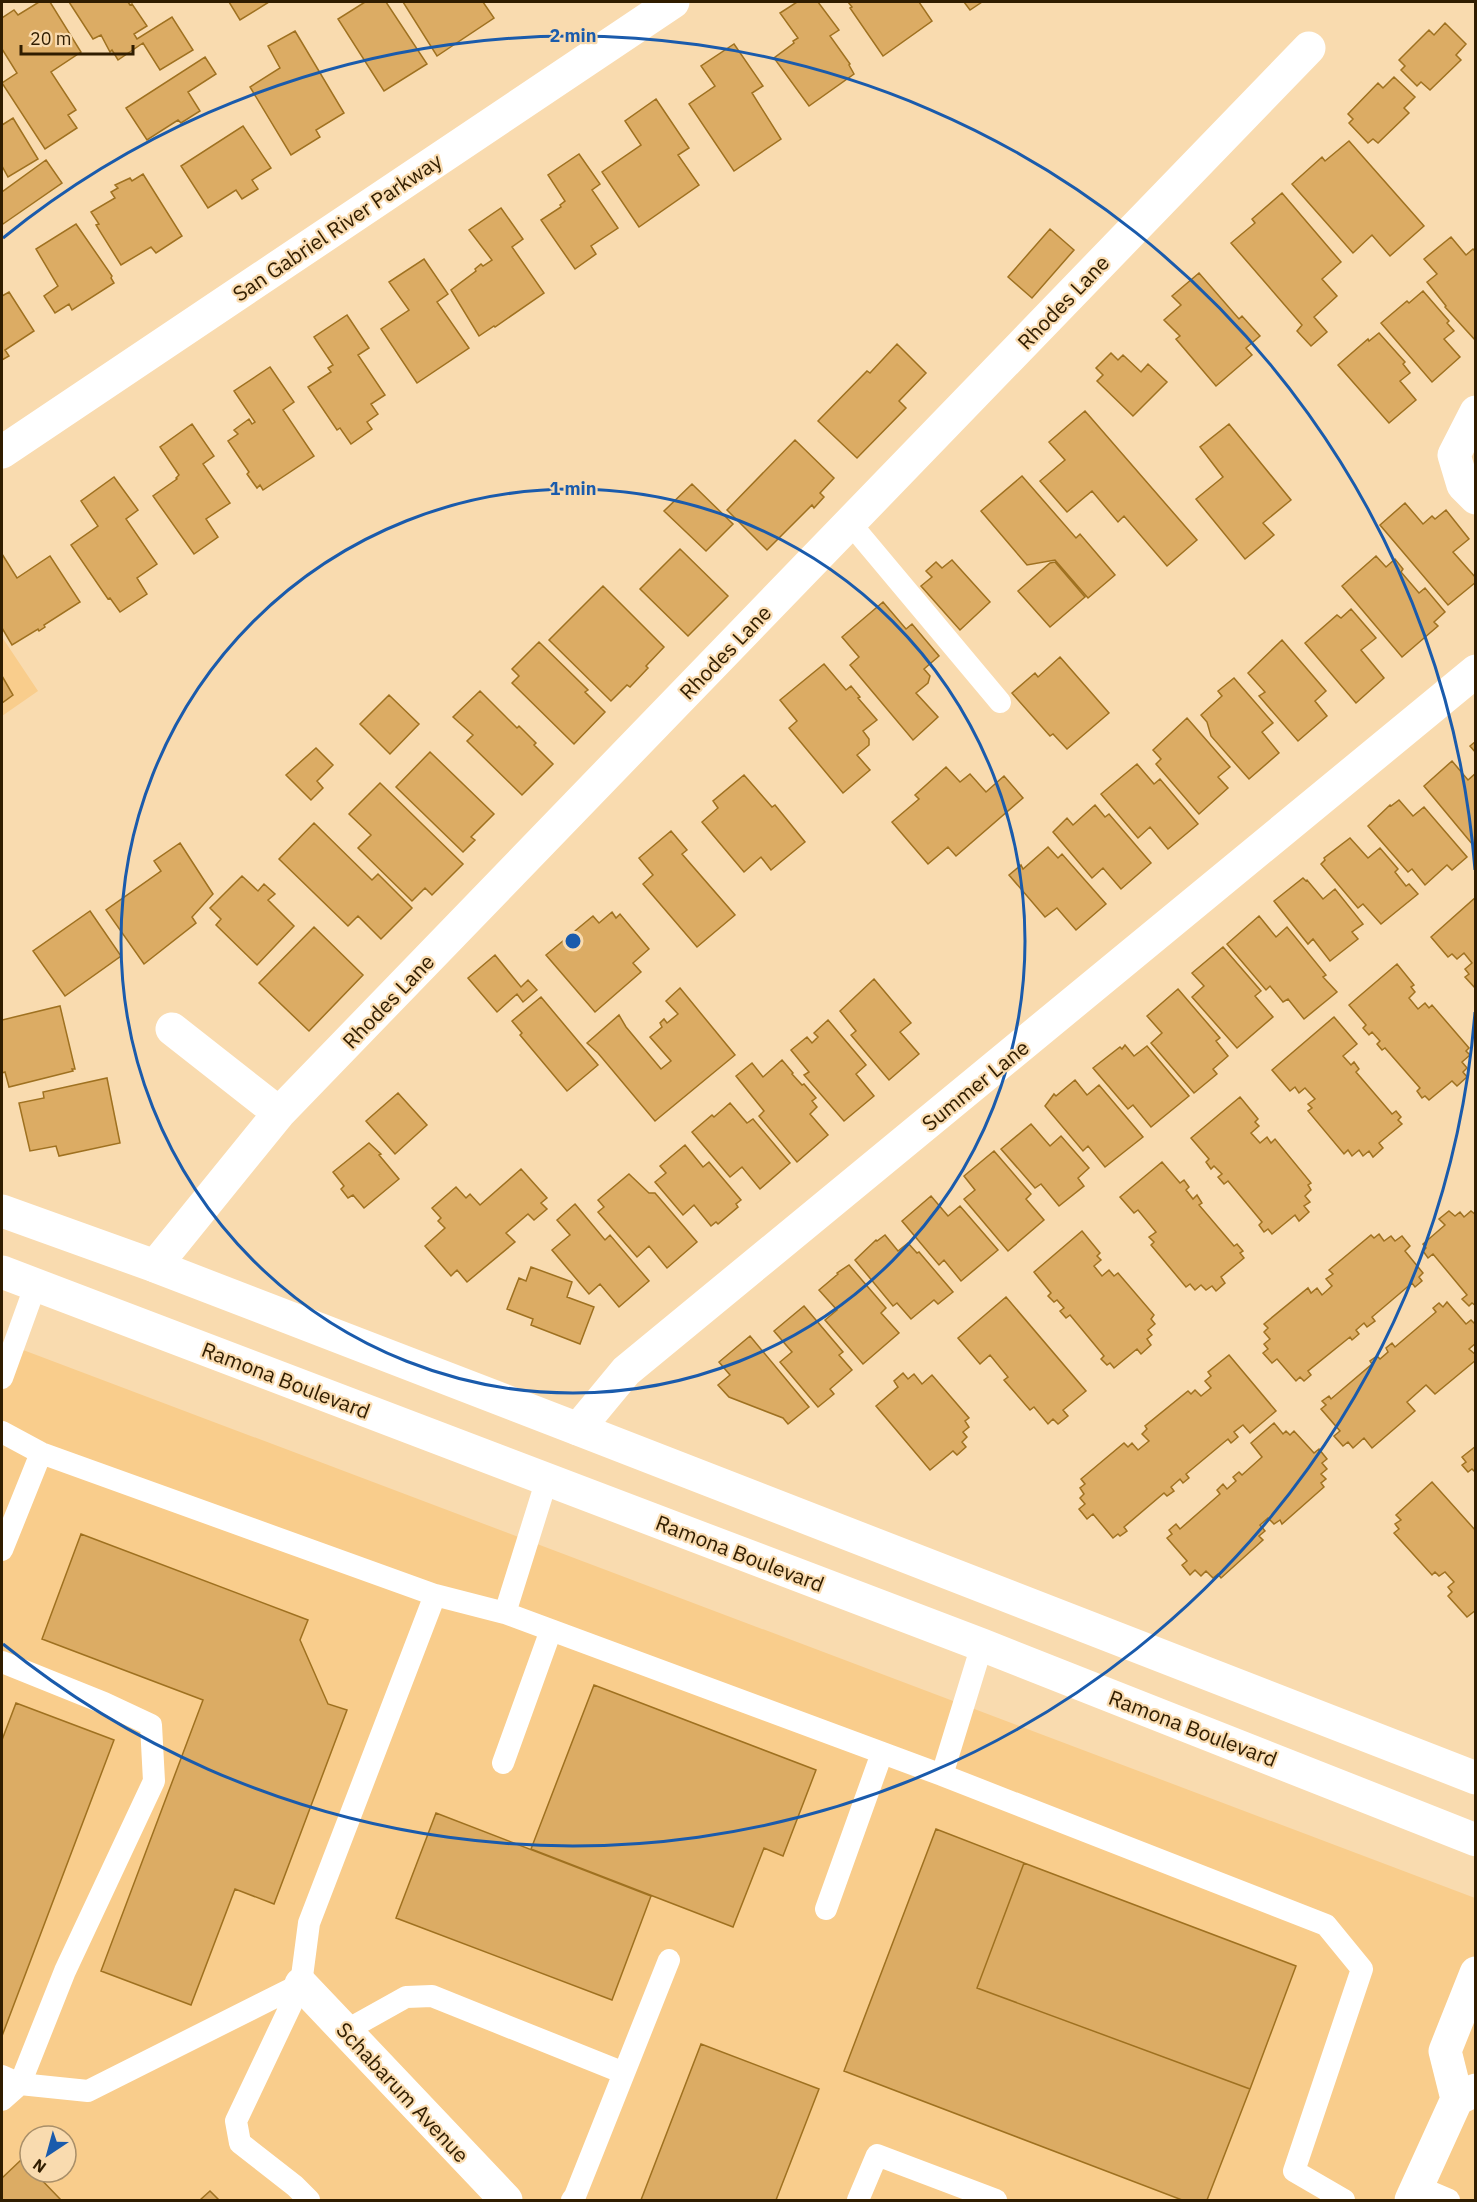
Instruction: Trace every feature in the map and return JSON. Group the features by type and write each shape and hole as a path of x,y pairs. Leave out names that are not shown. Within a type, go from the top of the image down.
{"street":[{"name":"San Gabriel River Parkway","path":"2,452 673,2"},
{"name":"Rhodes Lane","path":"155,1266 279,1113 1309,48"},
{"path":"1476,412 1454,456 1463,485 1476,498"},
{"name":"Summer Lane","path":"578,1429 626,1371 1476,671"},
{"path":"172,1029 279,1113"},
{"path":"2,1211 155,1266 1476,1778"},
{"name":"Ramona Boulevard","path":"2,1272 982,1645 1476,1840"},
{"path":"1414,2193 1466,2094 1445,2051 1476,1973"},
{"name":"Schabarum Avenue","path":"301,1984 506,2200"}],"lane":[{"path":"850,523 1000,702"},
{"path":"2,1378 36,1284"},
{"path":"2,1432 41,1453 435,1595 505,1613 882,1752 1326,1925 1362,1969 1294,2171 1344,2200"},
{"path":"2,1550 41,1453"},
{"path":"505,1613 547,1479"},
{"path":"309,2200 295,2186 240,2143 236,2121 301,1984 309,1923 435,1595"},
{"path":"503,1762 550,1630"},
{"path":"942,1775 982,1645"},
{"path":"2,1662 104,1703 151,1725 153,1769 153,1780 65,1971 2,2100"},
{"path":"826,1909 882,1752"},
{"path":"572,2200 669,1960"},
{"path":"11,2080 88,2091 301,1984"},
{"path":"345,2031 406,1998 432,1996 624,2073"},
{"path":"858,2200 877,2156 996,2200"},
{"path":"1414,2193 1449,2200"}],"shaded area":[{"path":"2,637 38,691 2,716"},
{"path":"2,1342 1475,1898 1475,2200 2,2200"}],"building":[{"path":"39,2 50,2 81,52 51,72 76,110 68,115 77,128 45,149 2,83 17,73 2,49 2,18 14,10 18,15"},
{"path":"69,2 128,2 132,4 147,26 134,34 137,39 172,17 193,50 160,70 143,43 118,60 112,50 110,52 101,35 93,39"},
{"path":"229,2 269,2 240,20"},
{"path":"365,2 386,2 427,64 384,91 338,19"},
{"path":"403,2 483,2 494,18 437,56"},
{"path":"797,2 818,2 839,30 830,36 850,64 854,74 809,106 774,58 798,38 780,13"},
{"path":"848,2 919,2 932,21 883,56"},
{"path":"964,2 982,2 970,10"},
{"path":"1445,23 1466,44 1456,55 1461,60 1430,90 1421,82 1417,86 1401,70 1405,66 1399,60 1429,30 1434,35"},
{"path":"295,31 344,113 316,130 320,137 291,155 250,87 280,68 268,46"},
{"path":"734,44 763,86 752,93 781,139 734,171 689,104 715,86 701,66"},
{"path":"205,57 216,74 188,92 200,111 181,123 178,120 147,140 126,108"},
{"path":"1394,77 1415,97 1404,108 1409,113 1378,143 1373,139 1368,143 1349,123 1353,119 1348,114 1378,83 1383,88"},
{"path":"656,99 689,148 678,155 699,185 639,227 602,172 641,145 625,121"},
{"path":"13,118 38,159 8,177 2,166 2,125"},
{"path":"243,126 271,168 252,180 258,189 242,199 236,190 208,208 181,166"},
{"path":"1349,141 1424,226 1390,256 1372,235 1353,253 1292,184 1322,157 1325,161"},
{"path":"579,154 600,184 592,190 618,228 591,246 596,254 575,269 541,220 561,207 560,205 565,201 548,175"},
{"path":"46,160 62,183 3,224 2,192"},
{"path":"143,174 182,236 156,253 151,247 121,265 96,225 99,224 91,212 115,198 111,192 118,188 115,185 130,178 132,181"},
{"path":"1282,193 1341,262 1322,279 1337,296 1314,317 1327,332 1311,346 1297,331 1302,325 1231,243 1255,223 1252,219"},
{"path":"501,208 523,239 512,247 544,293 479,336 451,290 476,271 475,269 481,264 483,266 492,260 469,230"},
{"path":"76,224 112,276 114,283 72,310 69,304 55,313 44,296 58,286 36,249"},
{"path":"1050,229 1074,250 1032,298 1008,277"},
{"path":"1451,237 1466,255 1473,249 1476,252 1476,341 1445,307 1427,282 1437,274 1424,259"},
{"path":"424,259 448,294 437,302 469,348 417,383 381,329 409,310 389,282"},
{"path":"1199,273 1239,319 1242,316 1260,336 1246,348 1252,355 1216,386 1176,339 1180,336 1164,320 1181,305 1172,296"},
{"path":"1423,291 1449,321 1447,323 1454,331 1444,339 1460,357 1432,382 1381,323"},
{"path":"9,292 34,331 5,350 9,356 2,360 2,296"},
{"path":"347,315 369,348 358,355 385,395 371,404 378,414 367,422 372,429 351,444 340,428 337,430 308,387 331,372 328,368 333,365 314,337"},
{"path":"1379,333 1405,362 1403,364 1410,373 1400,381 1416,400 1389,423 1338,365 1368,339 1369,341"},
{"path":"897,344 926,373 899,401 906,408 857,458 818,421 867,371 870,373"},
{"path":"1111,353 1118,360 1123,355 1141,372 1148,364 1167,382 1133,416 1097,381 1103,375 1096,368"},
{"path":"270,367 294,402 283,410 314,456 263,490 260,485 257,488 247,474 249,472 228,441 238,434 234,430 249,419 252,424 255,422 234,391"},
{"path":"1085,411 1197,540 1167,566 1124,516 1118,522 1092,491 1067,512 1040,481 1065,460 1049,442"},
{"path":"192,424 214,456 203,464 230,503 206,519 218,537 194,554 153,496 177,479 179,475 160,447"},
{"path":"1229,424 1291,500 1263,523 1274,535 1245,559 1196,499 1223,477 1200,447"},
{"path":"795,440 834,478 820,493 824,497 814,508 812,505 767,550 727,510"},
{"path":"1022,476 1076,538 1080,534 1115,575 1088,598 1055,560 1027,565 981,511"},
{"path":"114,477 138,510 126,519 157,564 137,578 147,594 120,612 110,598 108,599 71,545 98,526 81,501"},
{"path":"692,484 733,524 706,551 664,511"},
{"path":"1405,503 1423,524 1432,516 1435,519 1446,510 1469,539 1453,552 1476,578 1476,582 1448,605 1380,525"},
{"path":"680,549 728,596 688,636 640,589"},
{"path":"2,554 17,578 50,556 80,602 44,625 45,627 39,631 38,629 12,645 2,628"},
{"path":"1376,556 1386,567 1395,559 1403,569 1401,572 1419,593 1425,588 1445,612 1434,622 1438,626 1402,657 1342,586"},
{"path":"952,560 990,602 960,630 921,586 932,577 926,571 936,562 942,568"},
{"path":"1055,562 1085,597 1050,627 1018,591 1050,563"},
{"path":"603,586 664,647 630,687 627,685 611,701 549,640"},
{"path":"883,602 906,629 912,624 939,656 924,669 930,676 928,683 916,693 938,717 913,740 850,665 859,657 842,637"},
{"path":"1351,609 1376,638 1361,650 1384,678 1356,703 1305,643 1337,615 1341,618"},
{"path":"1282,640 1326,691 1315,701 1327,716 1298,741 1259,696 1265,692 1248,673"},
{"path":"539,642 588,690 585,692 605,712 574,744 512,683 519,676 512,669"},
{"path":"1060,657 1109,713 1067,749 1053,734 1050,736 1012,693 1035,673 1038,677"},
{"path":"824,664 846,690 851,686 877,720 863,731 869,739 869,745 857,755 870,770 843,793 789,728 797,721 780,700"},
{"path":"2,676 13,695 2,703"},
{"path":"1234,678 1273,723 1262,732 1279,753 1249,779 1211,736 1207,722 1201,715 1222,696 1218,691"},
{"path":"480,691 517,728 519,726 536,743 534,745 553,764 522,795 467,741 473,735 453,717"},
{"path":"389,695 419,724 390,754 360,724"},
{"path":"1187,718 1230,767 1218,777 1228,788 1199,814 1156,764 1161,759 1153,750"},
{"path":"1476,741 1476,753 1470,746"},
{"path":"316,748 333,765 317,781 323,788 311,800 286,775"},
{"path":"430,752 494,814 471,837 475,840 463,852 396,787"},
{"path":"1452,761 1468,780 1476,773 1476,843 1473,845 1424,786"},
{"path":"1137,764 1154,784 1160,779 1198,824 1168,849 1150,827 1138,838 1101,794"},
{"path":"946,767 960,782 970,774 986,792 1004,776 1023,798 956,856 948,847 928,864 892,822 919,799 915,795"},
{"path":"744,775 772,807 775,805 805,842 771,870 761,857 744,872 702,822 718,808 713,801"},
{"path":"380,783 463,864 432,895 425,888 412,901 358,848 371,835 349,814"},
{"path":"1399,800 1413,816 1424,807 1467,857 1452,870 1447,865 1425,885 1412,869 1408,872 1368,826 1390,805"},
{"path":"1095,805 1105,817 1109,814 1151,863 1121,889 1103,868 1092,878 1053,832 1067,818 1073,825"},
{"path":"314,823 372,880 378,874 412,908 381,939 358,916 348,926 279,859"},
{"path":"671,831 687,850 682,854 735,915 697,947 643,884 653,875 639,858"},
{"path":"1350,838 1368,858 1380,848 1398,869 1395,872 1406,886 1409,884 1418,894 1381,924 1363,904 1358,908 1321,864 1324,858"},
{"path":"180,843 213,894 192,917 196,923 144,964 106,910 161,871 154,861"},
{"path":"1048,847 1058,858 1062,854 1106,904 1076,930 1057,908 1045,917 1009,875 1021,865 1023,869"},
{"path":"242,876 258,891 264,884 275,894 268,900 294,926 257,965 216,925 221,919 210,908"},
{"path":"1303,878 1323,899 1335,889 1363,924 1352,932 1358,939 1330,961 1313,939 1308,944 1274,901"},
{"path":"1476,897 1476,989 1465,977 1469,974 1465,969 1472,963 1464,953 1457,959 1452,954 1448,957 1431,937"},
{"path":"90,911 121,956 65,996 33,951"},
{"path":"612,912 616,918 620,914 649,949 633,963 641,972 595,1012 546,955 593,916 599,923"},
{"path":"1259,916 1276,937 1287,927 1326,975 1323,977 1337,992 1304,1019 1288,999 1283,1002 1270,986 1266,990 1227,944"},
{"path":"314,927 363,975 309,1031 259,983"},
{"path":"1223,947 1261,991 1255,996 1273,1017 1237,1048 1192,997 1204,986 1192,973"},
{"path":"495,955 521,987 528,980 537,990 523,1002 517,994 497,1012 468,978"},
{"path":"1397,964 1414,985 1411,987 1415,992 1409,998 1418,1009 1425,1003 1429,1008 1432,1005 1469,1048 1466,1051 1470,1055 1462,1062 1467,1068 1463,1072 1467,1077 1457,1086 1452,1081 1429,1100 1425,1096 1422,1098 1417,1091 1420,1088 1385,1048 1382,1050 1377,1044 1380,1041 1372,1032 1369,1035 1363,1028 1366,1025 1349,1005"},
{"path":"874,979 911,1023 900,1032 919,1054 889,1080 851,1035 856,1031 840,1011"},
{"path":"680,988 735,1055 655,1121 587,1043 619,1015 626,1027 661,1069 671,1061 650,1037 662,1027 660,1023 664,1019 667,1023 678,1014 666,1001"},
{"path":"1178,989 1220,1038 1216,1041 1228,1056 1213,1069 1217,1074 1194,1093 1151,1043 1162,1033 1147,1016"},
{"path":"541,997 598,1065 567,1091 520,1035 522,1033 512,1021"},
{"path":"60,1006 75,1069 9,1087 5,1072 2,1073 2,1020"},
{"path":"1334,1017 1357,1044 1343,1056 1351,1065 1354,1062 1359,1069 1356,1072 1392,1114 1396,1111 1401,1117 1398,1120 1402,1124 1379,1143 1383,1148 1373,1157 1369,1151 1363,1156 1359,1150 1352,1156 1348,1150 1344,1154 1308,1111 1312,1108 1308,1104 1315,1099 1305,1088 1299,1093 1295,1087 1290,1091 1272,1070"},
{"path":"828,1020 866,1065 856,1074 874,1096 844,1121 804,1075 809,1072 791,1050 807,1037 812,1043 818,1037 814,1033"},
{"path":"1125,1045 1134,1056 1147,1046 1189,1096 1151,1127 1133,1105 1128,1109 1093,1068"},
{"path":"782,1060 792,1074 816,1098 812,1101 817,1107 810,1114 828,1135 797,1162 759,1116 764,1111 736,1076 752,1063 763,1077"},
{"path":"107,1078 120,1143 59,1156 56,1146 30,1151 19,1103 44,1098 43,1092"},
{"path":"1075,1080 1087,1095 1099,1085 1143,1137 1105,1167 1088,1146 1083,1151 1045,1106 1054,1094 1056,1096"},
{"path":"398,1093 427,1125 395,1154 366,1121"},
{"path":"1240,1097 1258,1119 1255,1122 1259,1126 1251,1133 1260,1143 1267,1137 1271,1143 1275,1139 1311,1183 1308,1185 1311,1190 1305,1196 1310,1202 1304,1206 1309,1212 1299,1221 1295,1215 1272,1234 1268,1229 1264,1232 1259,1225 1262,1222 1228,1181 1224,1184 1218,1177 1222,1174 1214,1166 1211,1169 1206,1162 1209,1159 1191,1138"},
{"path":"730,1103 747,1123 753,1119 790,1163 760,1189 742,1167 730,1177 692,1132"},
{"path":"1031,1124 1050,1146 1061,1136 1089,1168 1078,1178 1084,1186 1059,1206 1041,1184 1035,1188 1001,1149"},
{"path":"369,1143 381,1154 379,1155 399,1179 364,1208 353,1195 348,1198 341,1189 344,1186 333,1172"},
{"path":"685,1145 703,1167 709,1162 741,1200 736,1204 738,1207 718,1224 716,1222 711,1226 694,1205 683,1215 655,1182 666,1173 660,1166"},
{"path":"994,1151 1031,1194 1026,1199 1044,1220 1008,1251 964,1199 975,1190 964,1176"},
{"path":"1162,1162 1180,1183 1184,1180 1189,1187 1186,1190 1193,1199 1197,1195 1202,1203 1199,1205 1234,1246 1237,1244 1243,1251 1240,1253 1244,1258 1221,1277 1225,1283 1216,1291 1212,1286 1206,1290 1201,1285 1195,1290 1190,1284 1186,1287 1151,1245 1154,1242 1149,1237 1156,1232 1138,1210 1134,1213 1120,1197"},
{"path":"521,1169 547,1198 541,1203 547,1209 534,1220 528,1214 506,1233 515,1242 467,1282 457,1270 451,1276 425,1246 445,1228 438,1221 441,1218 432,1208 456,1187 466,1198 470,1194 480,1205"},
{"path":"629,1174 649,1193 655,1193 697,1242 667,1268 649,1246 637,1257 598,1212 604,1207 598,1200"},
{"path":"931,1196 948,1216 960,1206 998,1250 961,1281 944,1260 939,1265 902,1221"},
{"path":"575,1204 605,1240 610,1235 649,1281 619,1307 600,1284 589,1294 552,1250 570,1235 557,1220"},
{"path":"1449,1211 1455,1216 1460,1212 1464,1217 1471,1211 1476,1215 1476,1306 1472,1303 1469,1306 1462,1299 1467,1295 1433,1254 1428,1258 1423,1251 1426,1248 1423,1244 1445,1225 1439,1219"},
{"path":"1082,1231 1100,1253 1097,1256 1101,1260 1094,1266 1102,1276 1109,1270 1114,1276 1118,1273 1154,1315 1151,1319 1155,1324 1148,1330 1152,1335 1147,1339 1151,1345 1141,1354 1137,1349 1114,1368 1110,1363 1107,1365 1101,1359 1104,1356 1070,1315 1066,1318 1060,1311 1064,1308 1057,1300 1054,1302 1048,1296 1051,1293 1034,1272"},
{"path":"1379,1234 1384,1241 1391,1236 1395,1241 1402,1236 1410,1246 1405,1251 1423,1273 1419,1277 1422,1281 1415,1287 1412,1283 1372,1317 1375,1321 1367,1327 1364,1323 1356,1330 1359,1334 1352,1340 1350,1337 1308,1371 1311,1375 1304,1381 1300,1377 1296,1381 1277,1359 1272,1363 1263,1353 1268,1349 1264,1344 1270,1339 1264,1332 1268,1328 1264,1324 1308,1288 1311,1293 1317,1288 1322,1295 1332,1286 1326,1279 1333,1274 1329,1270 1371,1235 1374,1238"},
{"path":"885,1235 898,1251 908,1243 917,1253 919,1252 953,1292 938,1304 934,1300 911,1319 897,1303 893,1306 855,1260 876,1240"},
{"path":"849,1265 886,1308 881,1313 899,1333 863,1364 825,1320 837,1310 819,1290"},
{"path":"531,1267 572,1282 567,1297 594,1307 580,1344 531,1325 533,1319 507,1309 519,1278 526,1281"},
{"path":"1006,1297 1086,1391 1063,1410 1068,1416 1058,1424 1053,1419 1048,1424 1034,1407 1030,1410 1004,1380 1008,1377 990,1355 980,1364 958,1338"},
{"path":"1447,1302 1466,1324 1471,1320 1476,1325 1476,1343 1469,1349 1476,1355 1476,1360 1435,1394 1426,1385 1407,1402 1415,1411 1372,1448 1364,1438 1353,1448 1348,1442 1343,1446 1334,1436 1340,1431 1321,1409 1326,1405 1322,1401 1329,1396 1331,1399 1372,1364 1370,1361 1377,1356 1380,1359 1388,1352 1386,1348 1392,1343 1395,1347 1436,1312 1433,1308 1439,1303 1443,1307"},
{"path":"804,1306 843,1352 839,1355 852,1370 830,1389 834,1394 818,1407 780,1362 792,1352 774,1331"},
{"path":"750,1336 809,1407 788,1424 783,1418 729,1397 718,1385 730,1375 719,1362"},
{"path":"1229,1355 1276,1411 1250,1433 1243,1425 1234,1432 1238,1437 1231,1443 1228,1439 1186,1474 1189,1478 1183,1483 1180,1479 1171,1487 1174,1491 1167,1496 1164,1493 1124,1527 1127,1531 1120,1536 1118,1534 1113,1538 1093,1514 1087,1519 1079,1509 1085,1504 1080,1498 1084,1494 1080,1488 1085,1484 1081,1479 1124,1443 1128,1447 1132,1443 1138,1450 1149,1441 1142,1434 1147,1429 1145,1426 1188,1391 1191,1394 1195,1390 1201,1396 1211,1388 1205,1381 1211,1376 1208,1372"},
{"path":"903,1373 908,1379 914,1374 922,1384 932,1375 969,1418 965,1421 969,1427 963,1432 967,1437 962,1442 966,1447 957,1455 953,1451 930,1470 876,1406 898,1387 894,1381"},
{"path":"1274,1423 1283,1434 1286,1431 1290,1435 1294,1431 1314,1453 1319,1449 1327,1459 1322,1463 1327,1469 1321,1474 1326,1479 1321,1483 1324,1487 1282,1524 1280,1520 1274,1524 1268,1518 1260,1525 1265,1531 1259,1536 1263,1540 1221,1578 1218,1574 1213,1578 1206,1571 1201,1576 1195,1570 1190,1575 1182,1565 1187,1561 1167,1538 1172,1534 1169,1530 1176,1524 1180,1529 1220,1494 1217,1490 1223,1484 1227,1489 1236,1481 1233,1477 1239,1472 1242,1475 1262,1457 1251,1443"},
{"path":"1476,1446 1476,1473 1472,1469 1468,1472 1462,1465 1466,1462 1462,1457"},
{"path":"1432,1482 1476,1531 1476,1610 1467,1617 1448,1596 1452,1592 1448,1587 1454,1582 1445,1572 1439,1576 1435,1572 1432,1575 1394,1533 1399,1529 1395,1524 1401,1520 1396,1515"},
{"path":"81,1534 308,1620 300,1640 328,1704 347,1710 274,1904 235,1889 191,2005 101,1971 203,1700 42,1639"},
{"path":"594,1685 816,1770 783,1856 764,1848 733,1927 531,1849"},
{"path":"16,1703 114,1740 2,2036 2,1740"},
{"path":"436,1813 651,1896 612,2000 396,1918"},
{"path":"936,1829 1024,1863 977,1988 1250,2089 1207,2200 1182,2200 844,2071"},
{"path":"1024,1863 1296,1966 1250,2089 977,1988"},
{"path":"701,2044 819,2089 776,2200 641,2200"},
{"path":"18,2163 18,2184 46,2184 61,2200 2,2200 2,2178"},
{"path":"210,2191 219,2200 200,2200"}]}
